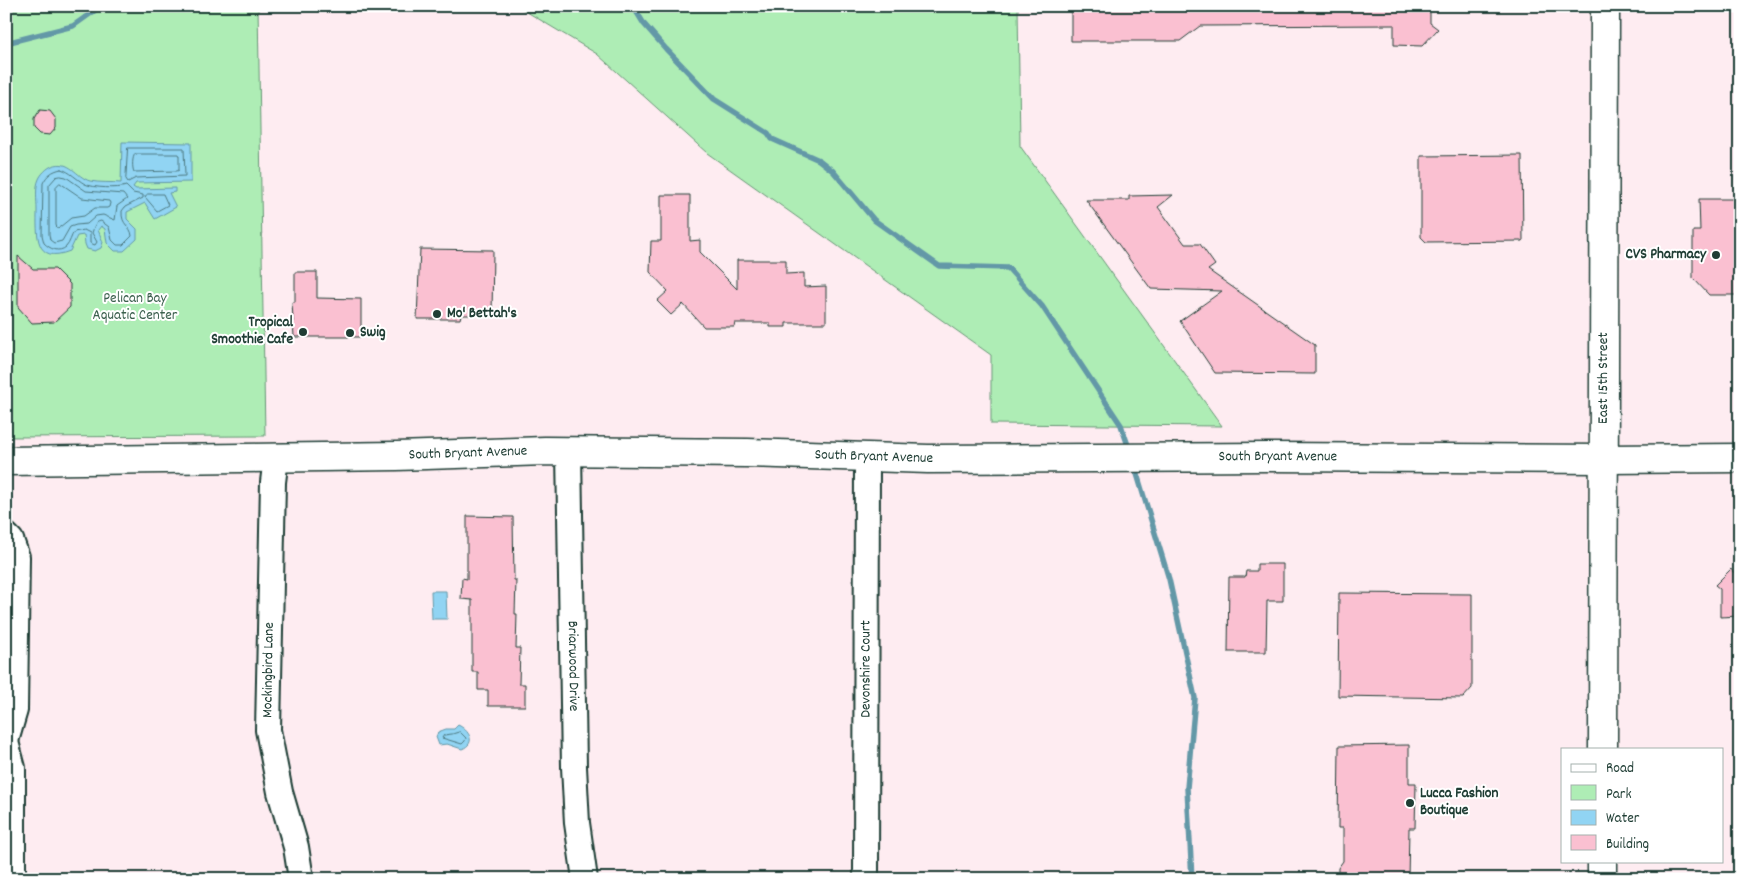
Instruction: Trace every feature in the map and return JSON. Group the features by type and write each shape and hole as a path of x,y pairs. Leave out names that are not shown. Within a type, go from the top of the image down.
{"main road":[{"name":"East 15th Street","path":"1603,748 1605,6"},
{"name":"South Bryant Avenue","path":"6,461 276,458 569,451 746,453 868,458 1740,458"},
{"path":"1602,862 1602,879"}],"street":[{"name":"Briarwood Drive","path":"569,451 574,766 577,823 585,879"},
{"name":"Mockingbird Lane","path":"276,458 273,482 268,730 280,792 296,847 302,879"},
{"name":"Devonshire Court","path":"866,879 868,458"},
{"path":"6,535 11,540 17,556 11,650 15,710 6,742 13,768 13,879"}],"green space":[{"name":"Pelican Bay Aquatic Center","path":"6,6 258,6 265,436 6,437"},
{"path":"517,6 1018,6 1020,146 1222,426 991,424 991,355 707,153 597,54"}],"water":[{"path":"122,142 191,143 191,182 136,183 133,187 136,189 175,188 175,192 169,193 176,207 155,219 145,203 127,212 127,219 137,229 137,239 124,251 115,251 107,243 105,229 101,226 98,230 103,242 101,248 95,251 87,249 84,235 77,236 70,251 50,254 44,251 40,245 37,228 37,190 41,175 52,166 58,164 68,167 90,181 121,183"},
{"path":"431,591 446,591 447,619 432,619"},
{"path":"458,725 470,737 467,746 462,749 447,744 439,745 436,737 438,732 454,729"}],"building":[{"path":"1071,6 1430,6 1430,23 1438,29 1422,46 1394,45 1394,25 1200,26 1180,41 1071,41"},
{"path":"40,110 50,111 56,119 56,128 50,135 40,134 34,128 34,119"},
{"path":"1522,155 1523,241 1426,242 1421,237 1421,156"},
{"path":"661,195 690,195 690,241 700,240 700,252 737,289 737,260 786,260 786,274 804,273 804,287 826,286 826,323 786,323 786,327 770,327 770,323 735,323 734,327 704,327 683,304 671,315 657,301 668,291 650,272 651,241 661,241"},
{"path":"1173,195 1158,207 1185,244 1200,244 1215,265 1208,270 1315,345 1315,374 1215,373 1180,321 1222,291 1151,289 1086,200 1129,200 1129,196"},
{"name":"CVS Pharmacy","path":"1699,199 1740,199 1740,295 1709,295 1693,278 1693,231 1700,231"},
{"path":"420,249 493,250 492,315 461,315 460,319 417,319"},
{"path":"18,256 33,269 55,269 70,284 70,307 54,322 32,323 18,307"},
{"path":"295,272 317,272 317,298 361,299 361,337 294,337 292,302 295,302"},
{"path":"467,516 513,517 514,580 516,580 515,614 517,614 516,648 520,648 519,684 525,684 525,706 488,706 488,690 478,690 478,672 472,672 472,600 461,599 462,578 467,579"},
{"path":"1257,564 1283,564 1283,601 1267,601 1266,652 1228,652 1229,577 1245,577 1246,571 1257,571"},
{"path":"1731,569 1735,574 1740,574 1740,616 1720,617 1720,589 1715,585"},
{"path":"1339,593 1472,594 1472,688 1463,698 1338,696"},
{"path":"1409,745 1409,783 1416,783 1415,828 1409,828 1408,879 1338,879 1338,868 1343,861 1343,828 1338,828 1339,746"}],"waterway":[{"path":"6,43 73,26 101,6"},
{"path":"633,6 644,24 714,99 768,133 772,139 819,160 833,171 874,220 939,266 1008,268 1042,306 1121,425 1130,451"},
{"path":"1134,464 1169,579 1195,698 1187,788 1192,879"}],"place":[{"name":"CVS Pharmacy","path":"1716,255"},
{"name":"Mo' Bettah's","path":"437,314"},
{"name":"Tropical Smoothie Cafe","path":"303,332"},
{"name":"Swig","path":"350,333"},
{"name":"Lucca Fashion Boutique","path":"1410,803"}]}
